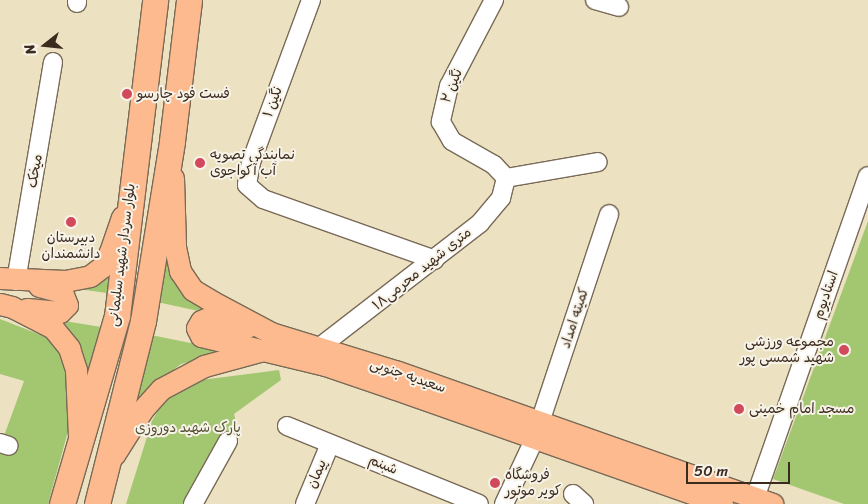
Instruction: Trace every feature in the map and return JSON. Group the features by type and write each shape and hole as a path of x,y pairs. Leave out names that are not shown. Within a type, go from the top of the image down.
{"highway":[{"name":"بلوار سردار شهید سلیمانی","path":"62,504 117,316 154,0"},
{"name":"بلوار سردار شهید سلیمانی","path":"97,504 110,462 143,321 172,141 189,0"}],"main road":[{"name":"سعیدیه جنوبی","path":"172,141 175,247 180,271 193,290 267,342 325,365 764,501"},
{"path":"8,279 65,281 90,276 102,267 110,252 131,186"},
{"path":"6,305 56,312 67,305 62,292 8,279"},
{"path":"6,305 52,328 69,348 76,370 80,446"},
{"name":"سعیدیه جنوبی","path":"110,462 143,409 161,389 204,366 267,342 321,346 722,504"}],"street":[{"name":"نگین ۱","path":"311,0 246,178 250,190 263,199 435,260"},
{"name":"نگین ۲","path":"494,0 449,86 441,122 452,141 494,165 506,178"},
{"path":"595,0 619,8"},
{"name":"میخک","path":"8,279 53,62"},
{"path":"506,178 598,162"},
{"name":"استادیوم","path":"764,501 868,176"},
{"name":"۱۸متری شهید محرمی","path":"321,346 435,260 493,210 503,193 506,178"},
{"name":"کمیته امداد","path":"504,504 537,430 609,214"},
{"name":"شبنم","path":"287,426 479,504"},
{"path":"196,503 228,441"},
{"name":"پیمان","path":"304,504 330,444"}],"green space":[{"name":"مجموعه ورزشی شهید شمسی پور","path":"868,221 868,504 844,504 773,479"},
{"path":"167,240 170,259 231,318 157,302"},
{"path":"115,257 107,293 63,287"},
{"path":"0,319 46,337 58,351 69,387 70,424 48,504 0,504 0,447 24,381 0,374"},
{"path":"52,319 101,327 84,394"},
{"path":"151,335 230,351 181,364 168,374 132,413"},
{"name":"پارک شهید دوروزی","path":"279,370 281,380 234,414 238,430 224,436 184,504 126,504 152,421 164,400 193,381"}],"place":[{"name":"فست فود چارسو","path":"127,94"},
{"name":"نمایندگی تصویه آب آکواجوی","path":"200,163"},
{"name":"دبیرستان دانشمندان","path":"71,222"},
{"name":"مجموعه ورزشی شهید شمسی پور","path":"844,350"},
{"name":"مسجد امام خمینی","path":"739,409"},
{"name":"فروشگاه کویر موتور","path":"495,483"}]}
